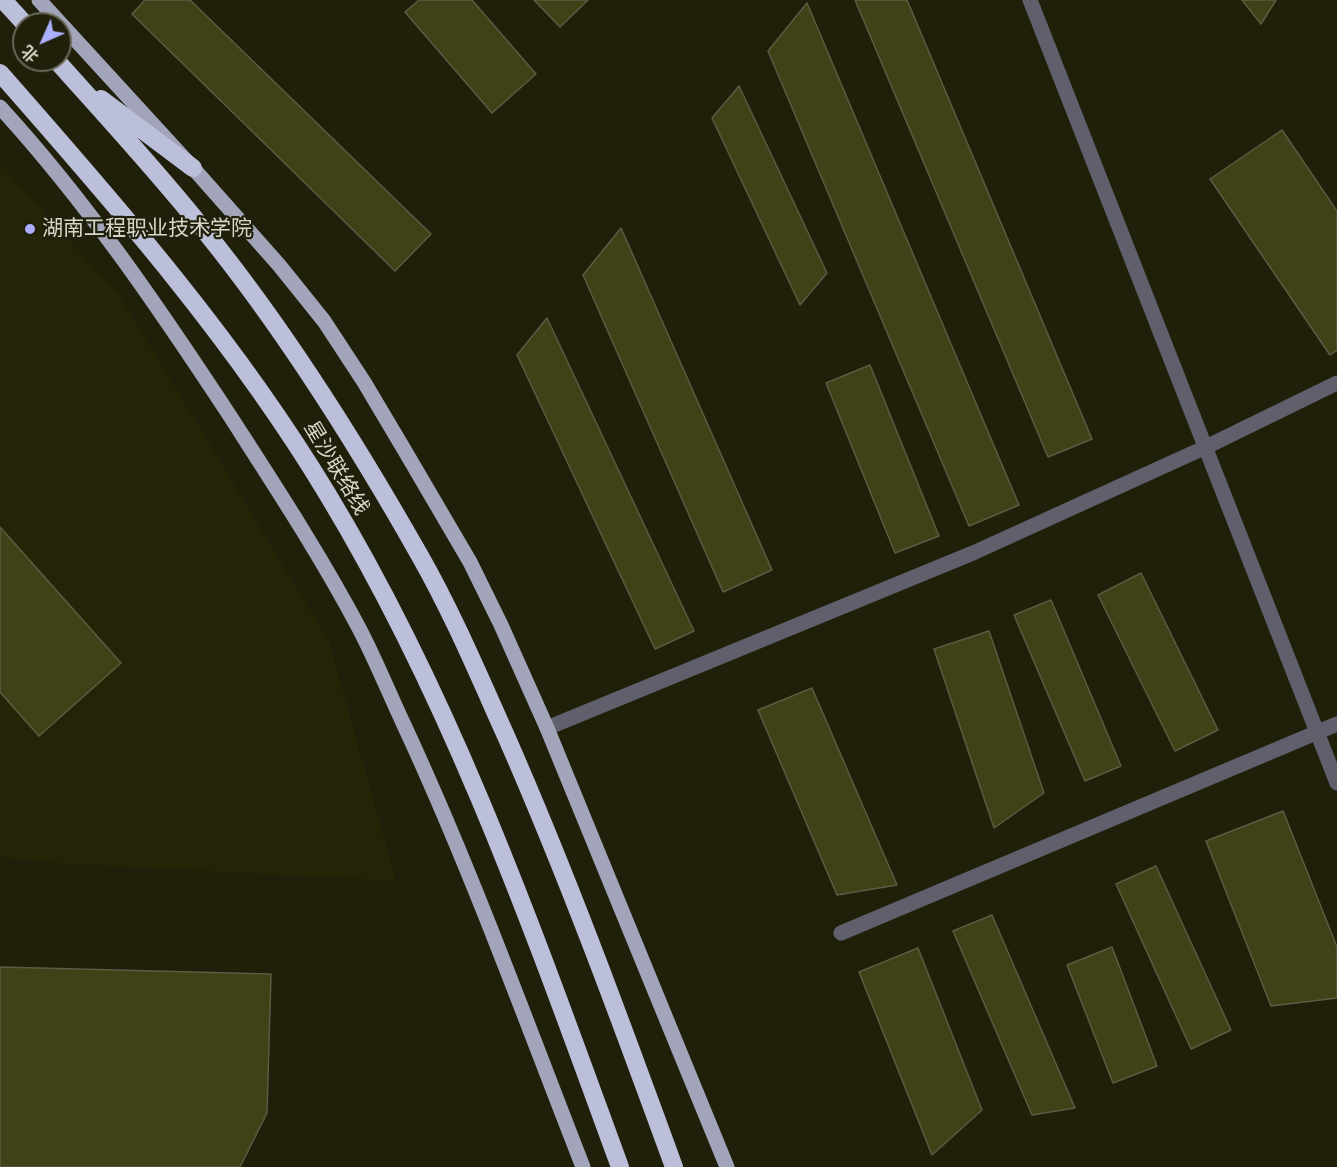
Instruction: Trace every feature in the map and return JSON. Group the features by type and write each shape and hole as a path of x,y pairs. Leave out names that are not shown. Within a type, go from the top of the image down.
{"highway":[{"path":"3,0 14,12"},
{"path":"67,72 204,230 269,316 350,438 422,559 475,666 529,789 586,930 674,1167"},
{"name":"星沙联络线","path":"0,73 108,196 230,349 280,419 329,496 393,613 457,747 539,946 620,1167"},
{"path":"70,76 193,168"},
{"path":"639,1073 687,1167"}],"main road":[{"path":"39,0 193,168 285,273 324,321 364,382 470,562 501,626 547,728 727,1167"},
{"path":"0,107 38,149 88,211 150,296 282,497 360,631 430,782 477,894 583,1167"}],"lane":[{"path":"1030,0 1337,783"},
{"path":"547,728 973,553 1206,447 1337,383"},
{"path":"842,933 1337,724"}],"shaded area":[{"path":"0,163 120,296 329,641 396,881 57,863 0,857"}],"building":[{"path":"145,0 190,0 431,234 395,271 132,14"},
{"path":"419,0 472,0 536,74 492,113 405,12"},
{"path":"534,0 588,0 560,27"},
{"path":"855,0 907,0 1092,439 1048,457"},
{"path":"1242,0 1276,0 1261,24"},
{"path":"807,3 1019,505 969,526 768,51"},
{"path":"739,86 827,273 800,305 712,118"},
{"path":"1282,130 1337,211 1337,350 1330,355 1210,179"},
{"path":"621,228 772,570 723,592 583,275"},
{"path":"547,318 694,631 655,649 517,355"},
{"path":"870,365 939,536 895,553 826,383"},
{"path":"0,527 121,663 39,736 0,692"},
{"path":"1141,573 1218,730 1175,751 1098,595"},
{"path":"1051,600 1121,766 1085,781 1014,615"},
{"path":"989,631 1044,793 994,828 934,649"},
{"path":"812,688 897,885 837,895 758,710"},
{"path":"1283,811 1337,947 1337,998 1271,1006 1206,841"},
{"path":"1156,866 1231,1030 1191,1049 1116,884"},
{"path":"992,915 1075,1108 1032,1115 953,931"},
{"path":"1112,947 1157,1066 1113,1083 1067,965"},
{"path":"918,948 982,1110 932,1155 859,972"},
{"path":"0,967 271,974 267,1113 240,1167 0,1167"}],"place":[{"name":"湖南工程职业技术学院","path":"30,229"}]}
